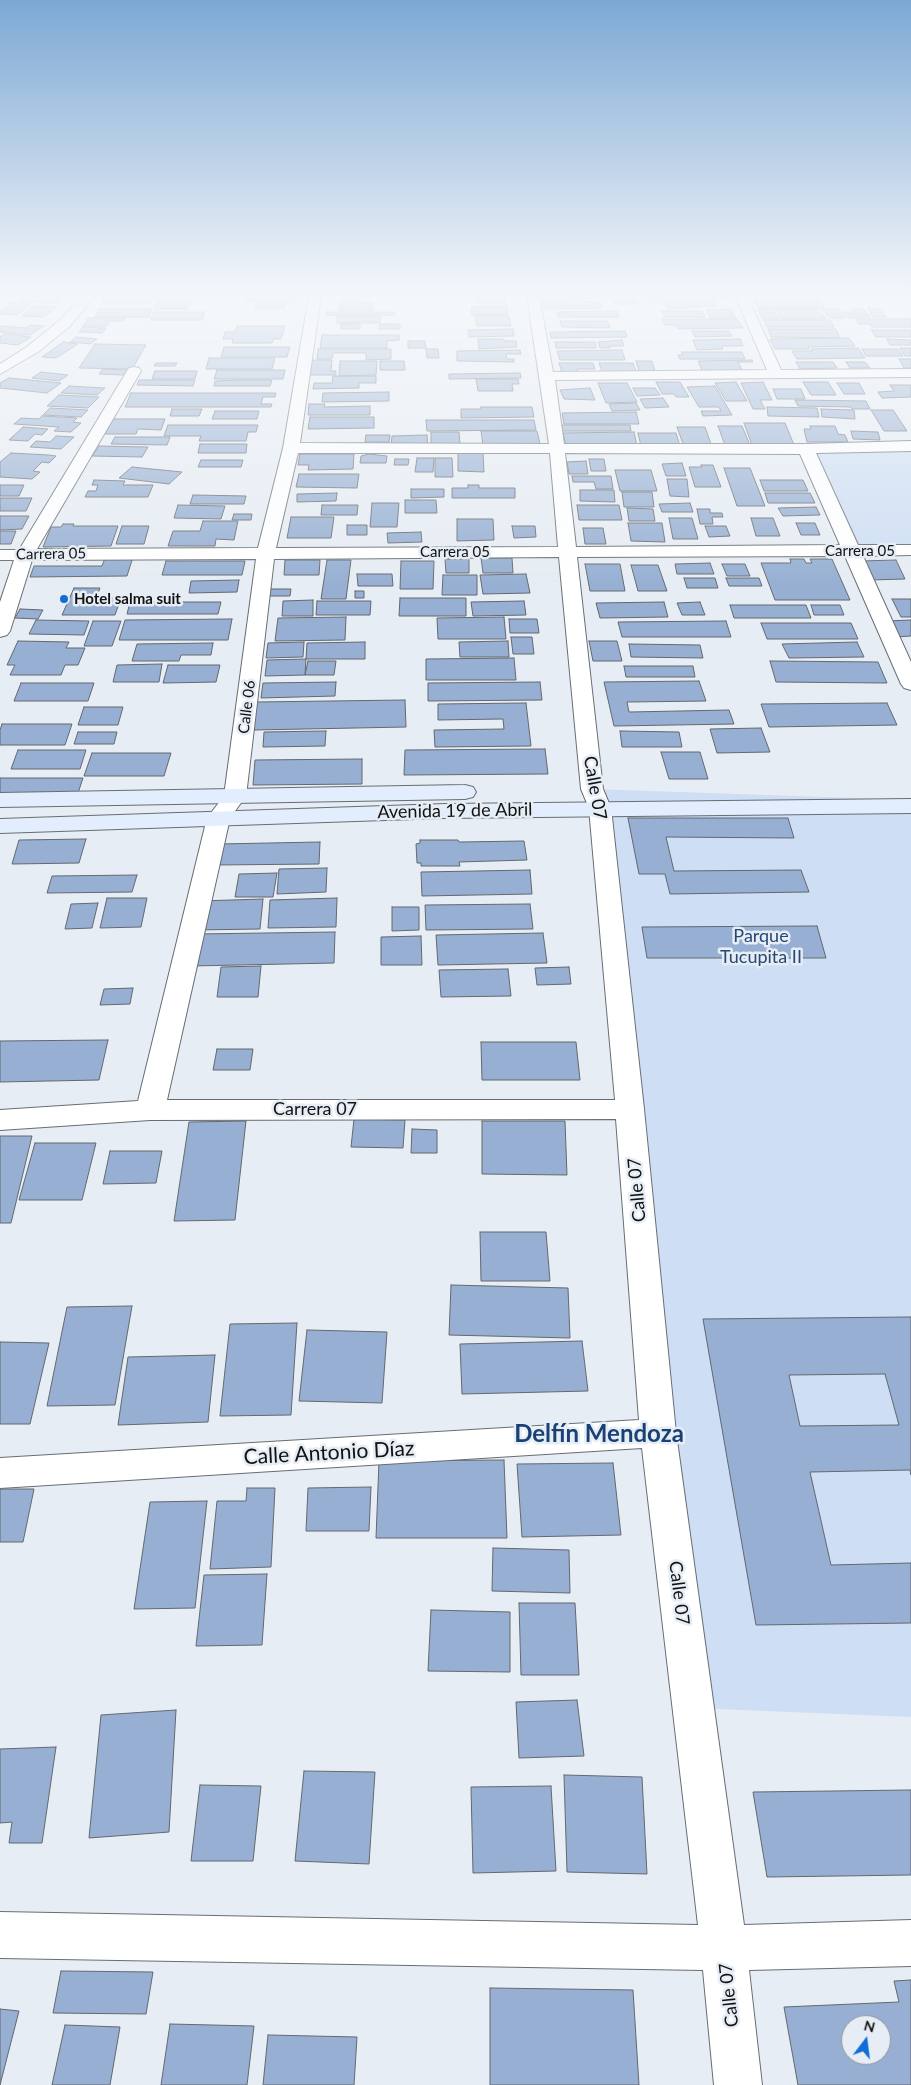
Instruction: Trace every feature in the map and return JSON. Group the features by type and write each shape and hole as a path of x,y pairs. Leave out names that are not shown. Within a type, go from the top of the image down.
{"street":[{"path":"0,632 25,554 121,393"},
{"name":"Calle 06","path":"150,1110 219,818 235,796 266,552 291,448 300,393"},
{"name":"Calle 07","path":"549,393 630,1109 658,1433 724,1948 738,2085"},
{"path":"291,448 806,449 911,446"},
{"path":"806,449 911,684"},
{"name":"Carrera 05","path":"0,555 266,552 911,550"},
{"name":"Avenida 19 de Abril","path":"0,826 219,818 596,798 911,787"},
{"name":"Avenida 19 de Abril","path":"0,800 235,796 596,798 911,806"},
{"name":"Carrera 07","path":"0,1120 150,1110 630,1109"},
{"name":"Calle Antonio Díaz","path":"0,1472 658,1433"},
{"path":"0,1935 724,1948 911,1943"}],"green space":[{"path":"911,446 911,550 852,551 806,449"},
{"name":"Parque Tucupita II","path":"592,789 911,800 911,1717 693,1708"}],"building":[{"path":"66,393 99,393 97,395"},
{"path":"131,393 276,393 275,397 263,397 261,404 272,404 271,407 125,407"},
{"path":"323,393 389,393 389,401 322,402"},
{"path":"561,393 592,393 595,400 564,399"},
{"path":"602,393 632,393 637,402 606,403"},
{"path":"636,393 659,393 660,395 637,396"},
{"path":"687,393 689,397 676,397 674,394 662,394"},
{"path":"691,393 719,393 732,415 703,416 701,411 721,411 719,407 699,407"},
{"path":"721,393 743,393 747,401 726,401"},
{"path":"746,393 769,393 772,400 760,400 765,409 753,409"},
{"path":"775,393 803,393 805,399 777,399"},
{"path":"810,393 835,393 836,395 811,395"},
{"path":"879,393 911,393 911,397 882,398"},
{"path":"59,395 99,397 88,408 47,406"},
{"path":"663,398 669,407 645,408 640,399"},
{"path":"795,400 866,401 870,409 798,406"},
{"path":"636,403 640,410 612,411 609,404"},
{"path":"309,404 325,404 324,407 370,406 370,415 308,415"},
{"path":"481,407 532,407 534,417 461,418 461,409 481,409"},
{"path":"767,407 817,408 819,417 768,416"},
{"path":"50,408 88,410 81,417 43,415"},
{"path":"172,409 202,409 199,416 170,416"},
{"path":"821,409 854,410 855,419 822,417"},
{"path":"871,410 893,410 907,431 884,431"},
{"path":"215,411 259,411 257,419 212,419"},
{"path":"636,412 639,424 564,424 562,413"},
{"path":"42,416 77,418 73,422 81,423 71,432 54,431 59,427 14,424 21,418 39,419"},
{"path":"310,417 374,417 374,428 308,429"},
{"path":"113,419 165,419 161,430 138,429 136,434 105,434"},
{"path":"426,420 534,420 536,430 427,431"},
{"path":"744,423 785,423 794,445 752,445"},
{"path":"168,425 258,425 256,432 248,432 246,441 199,441 201,436 164,436"},
{"path":"561,425 630,425 631,431 562,431"},
{"path":"718,426 742,426 750,445 725,445"},
{"path":"810,426 835,426 838,434 845,435 848,442 807,442 804,429 811,429"},
{"path":"23,427 48,429 42,435 35,434 28,441 9,440"},
{"path":"677,427 705,427 711,444 683,444"},
{"path":"481,431 537,431 540,444 483,445"},
{"path":"851,431 878,432 880,440 853,439"},
{"path":"431,432 459,432 460,444 431,445"},
{"path":"634,432 637,446 566,446 563,433"},
{"path":"638,433 676,433 680,446 641,446"},
{"path":"366,435 390,435 389,442 365,442"},
{"path":"427,435 428,446 391,446 392,436"},
{"path":"56,436 74,437 61,449 30,447 36,441 50,442"},
{"path":"115,437 170,437 167,445 111,444"},
{"path":"200,444 247,444 246,453 198,453"},
{"path":"99,446 148,447 142,457 92,456"},
{"path":"11,453 56,456 49,463 42,462 33,471 40,472 32,479 0,477 0,462"},
{"path":"458,453 483,453 484,472 458,471"},
{"path":"300,454 354,454 353,469 308,470 309,465 298,465"},
{"path":"369,454 387,456 386,463 360,463 361,456"},
{"path":"417,458 434,458 433,472 415,472"},
{"path":"435,458 452,458 453,477 435,477"},
{"path":"395,459 409,459 408,465 394,465"},
{"path":"589,459 604,459 606,471 591,471"},
{"path":"201,460 243,460 241,467 198,467"},
{"path":"586,461 588,474 569,474 567,462"},
{"path":"682,463 686,476 666,476 662,464"},
{"path":"701,465 713,465 721,487 695,487 689,467 702,467"},
{"path":"132,467 182,472 169,484 119,478"},
{"path":"724,468 750,468 765,506 737,506"},
{"path":"615,470 651,470 657,491 620,491"},
{"path":"299,474 359,474 357,488 296,487"},
{"path":"572,476 611,476 613,489 596,489 594,482 573,482"},
{"path":"667,479 687,479 689,497 670,496"},
{"path":"94,480 125,481 123,485 153,485 148,497 85,497 88,491 96,491 98,485 92,485"},
{"path":"760,480 803,480 808,491 764,491"},
{"path":"0,485 24,485 19,496 0,496"},
{"path":"468,485 479,485 479,488 515,488 515,498 452,498 452,488 468,488"},
{"path":"411,489 444,489 444,497 411,498"},
{"path":"580,490 614,490 615,502 580,501"},
{"path":"622,492 652,492 654,507 624,507"},
{"path":"337,493 336,501 297,502 297,494"},
{"path":"765,493 810,493 815,503 768,503"},
{"path":"193,495 246,496 244,504 190,504"},
{"path":"0,498 32,498 26,511 0,511"},
{"path":"405,500 436,500 437,513 405,513"},
{"path":"372,503 399,503 397,527 370,527"},
{"path":"690,503 693,512 662,512 659,504"},
{"path":"178,505 225,506 221,519 174,518"},
{"path":"322,505 358,505 357,515 321,515"},
{"path":"577,505 619,505 622,520 579,520"},
{"path":"816,507 820,515 783,516 778,508"},
{"path":"627,508 653,509 655,521 629,521"},
{"path":"697,509 710,509 710,513 722,513 723,517 712,517 713,524 700,524"},
{"path":"234,514 252,514 251,520 232,520"},
{"path":"0,516 29,516 22,529 0,530"},
{"path":"291,517 334,517 331,538 287,538"},
{"path":"669,518 692,518 698,539 673,539"},
{"path":"751,518 773,518 780,536 756,536"},
{"path":"457,519 493,519 494,540 457,541"},
{"path":"203,521 238,521 234,540 216,539 215,546 168,546 173,531 200,531"},
{"path":"628,523 662,523 665,542 631,541"},
{"path":"796,523 815,523 820,535 801,535"},
{"path":"63,524 74,524 73,526 118,526 111,546 43,547 51,527 61,527"},
{"path":"347,525 367,525 367,535 347,535"},
{"path":"122,526 149,526 144,544 116,544"},
{"path":"512,526 535,526 536,537 514,538"},
{"path":"705,526 726,526 730,536 709,537"},
{"path":"583,528 603,528 606,544 585,544"},
{"path":"0,531 16,531 11,544 0,544"},
{"path":"421,532 422,542 388,543 387,533"},
{"path":"133,557 127,576 30,577 34,566 102,566 105,558"},
{"path":"481,558 512,558 513,573 483,573"},
{"path":"445,559 469,559 469,573 446,573"},
{"path":"790,559 804,559 806,563 812,563 810,559 832,559 850,600 775,600 761,563 791,563"},
{"path":"285,560 320,560 319,575 284,575"},
{"path":"327,560 351,560 346,599 321,599"},
{"path":"896,560 905,579 870,580 861,561"},
{"path":"166,561 245,561 242,575 162,575"},
{"path":"401,561 434,561 433,589 400,589"},
{"path":"710,563 714,574 677,574 675,564"},
{"path":"585,564 620,564 625,591 590,591"},
{"path":"722,564 745,564 750,576 727,576"},
{"path":"631,565 658,565 667,591 638,591"},
{"path":"357,574 392,574 393,586 358,586"},
{"path":"526,574 530,593 483,594 480,575"},
{"path":"443,575 477,575 477,595 442,595"},
{"path":"684,578 715,578 718,588 687,588"},
{"path":"726,578 759,578 762,586 729,586"},
{"path":"239,580 237,592 189,593 191,581"},
{"path":"74,588 100,588 96,598 121,598 115,615 62,615"},
{"path":"266,589 291,589 290,596 265,596"},
{"path":"355,591 364,591 364,598 355,598"},
{"path":"400,598 466,598 466,616 399,616"},
{"path":"892,599 911,599 911,617 901,617"},
{"path":"313,600 313,616 282,616 283,601"},
{"path":"317,601 371,601 370,615 316,615"},
{"path":"524,601 526,615 473,616 471,602"},
{"path":"130,602 221,602 218,614 127,614"},
{"path":"664,602 668,617 600,618 596,603"},
{"path":"700,602 705,615 682,615 677,603"},
{"path":"730,605 806,605 811,618 734,618"},
{"path":"811,605 840,605 844,615 814,615"},
{"path":"20,609 43,610 38,619 15,618"},
{"path":"346,617 345,640 275,641 278,618"},
{"path":"504,617 506,639 438,639 437,618"},
{"path":"232,619 228,640 119,640 125,620"},
{"path":"509,619 537,619 539,633 510,633"},
{"path":"36,620 89,621 84,635 29,634"},
{"path":"911,620 911,636 895,637 887,621"},
{"path":"93,621 121,621 112,646 84,646"},
{"path":"726,621 731,637 622,637 618,622"},
{"path":"761,623 851,623 858,639 767,639"},
{"path":"511,637 532,637 534,654 513,654"},
{"path":"18,641 69,642 66,648 85,648 78,665 65,665 61,675 10,675 15,665 7,665"},
{"path":"508,641 509,657 460,657 459,642"},
{"path":"589,641 617,641 622,661 593,661"},
{"path":"304,642 303,657 266,658 268,643"},
{"path":"365,642 365,659 306,659 307,643"},
{"path":"857,642 864,657 789,658 782,644"},
{"path":"213,643 211,655 181,655 179,661 132,661 137,644"},
{"path":"629,644 700,645 703,658 631,657"},
{"path":"514,658 516,680 426,680 426,659"},
{"path":"306,659 305,675 265,676 267,660"},
{"path":"308,661 336,661 334,675 305,675"},
{"path":"770,661 878,662 887,683 776,682"},
{"path":"162,664 159,682 113,682 117,665"},
{"path":"168,665 220,665 216,682 163,683"},
{"path":"624,666 693,666 695,677 626,677"},
{"path":"699,681 706,701 627,702 629,712 729,710 734,724 614,726 604,682"},
{"path":"336,682 335,696 261,698 263,683"},
{"path":"540,682 542,700 428,701 428,683"},
{"path":"21,683 94,683 88,701 14,701"},
{"path":"405,700 406,727 254,730 256,702"},
{"path":"526,703 531,746 435,747 434,730 504,729 503,719 438,720 438,704"},
{"path":"887,703 897,725 769,727 761,704"},
{"path":"84,707 123,707 118,725 78,725"},
{"path":"2,724 72,724 65,745 0,745"},
{"path":"761,728 770,752 717,753 710,729"},
{"path":"326,731 325,746 263,747 264,732"},
{"path":"620,731 679,732 682,747 622,747"},
{"path":"78,732 117,732 114,744 74,744"},
{"path":"545,749 548,774 404,775 405,750"},
{"path":"18,750 86,750 80,769 11,769"},
{"path":"661,752 700,752 708,779 669,779"},
{"path":"92,753 171,753 164,776 84,776"},
{"path":"362,759 362,784 253,785 255,760"},
{"path":"0,778 83,778 75,802 0,803"},
{"path":"628,818 788,818 794,838 666,837 674,871 801,870 809,892 670,894 665,874 639,874"},
{"path":"86,839 79,863 12,864 19,840"},
{"path":"420,840 458,840 459,842 524,841 527,860 459,862 460,866 421,866 421,863 417,863 416,844 420,843"},
{"path":"320,842 319,864 216,865 219,844"},
{"path":"327,868 326,892 277,894 279,869"},
{"path":"530,870 532,894 422,896 421,872"},
{"path":"277,873 273,897 235,897 239,874"},
{"path":"137,875 132,892 47,893 52,876"},
{"path":"107,898 147,898 141,927 100,928"},
{"path":"337,898 336,927 268,928 270,900"},
{"path":"263,899 260,929 194,930 199,901"},
{"path":"98,903 92,928 65,929 71,904"},
{"path":"530,904 533,929 426,930 425,905"},
{"path":"392,907 419,907 419,930 392,931"},
{"path":"817,926 826,958 647,958 642,927"},
{"path":"335,932 334,963 191,966 196,934"},
{"path":"543,933 547,963 438,965 436,935"},
{"path":"421,936 422,965 381,965 381,937"},
{"path":"261,966 258,997 217,997 221,967"},
{"path":"569,967 571,984 537,985 535,968"},
{"path":"508,969 511,996 441,997 439,970"},
{"path":"133,988 130,1004 100,1005 104,989"},
{"path":"108,1040 99,1080 0,1082 0,1041"},
{"path":"481,1042 576,1042 580,1080 482,1080"},
{"path":"217,1049 253,1049 250,1070 213,1070"},
{"path":"354,1119 405,1120 403,1148 351,1147"},
{"path":"246,1121 235,1220 174,1221 189,1122"},
{"path":"482,1121 565,1121 567,1175 482,1174"},
{"path":"412,1129 437,1130 437,1153 411,1153"},
{"path":"0,1136 32,1136 11,1223 0,1223"},
{"path":"35,1143 96,1143 82,1200 19,1200"},
{"path":"110,1151 162,1151 156,1183 103,1184"},
{"path":"480,1232 546,1232 550,1281 481,1281"},
{"path":"451,1285 568,1288 570,1338 449,1335"},
{"path":"132,1306 115,1405 47,1406 67,1307"},
{"path":"911,1317 911,1475 910,1470 810,1472 831,1565 911,1563 911,1623 756,1625 703,1319","holes":["885,1374 899,1425 800,1426 789,1375"]},
{"path":"297,1323 291,1415 220,1416 230,1324"},
{"path":"307,1330 387,1332 382,1403 299,1401"},
{"path":"582,1341 588,1391 462,1394 460,1344"},
{"path":"0,1342 49,1343 30,1424 0,1424"},
{"path":"215,1355 208,1422 118,1425 128,1357"},
{"path":"504,1460 507,1538 376,1538 379,1461"},
{"path":"613,1463 621,1535 522,1537 517,1464"},
{"path":"371,1487 369,1531 306,1531 308,1488"},
{"path":"247,1488 275,1488 271,1567 210,1569 217,1501 246,1501"},
{"path":"0,1489 34,1489 23,1542 0,1542"},
{"path":"207,1501 195,1608 134,1609 150,1502"},
{"path":"493,1548 569,1550 570,1593 492,1591"},
{"path":"267,1574 262,1645 196,1646 204,1575"},
{"path":"519,1603 575,1603 579,1675 521,1675"},
{"path":"431,1610 510,1612 510,1672 428,1671"},
{"path":"577,1700 584,1756 519,1758 516,1702"},
{"path":"176,1710 169,1832 89,1838 101,1715"},
{"path":"56,1747 42,1843 9,1843 12,1822 0,1823 0,1749"},
{"path":"304,1771 375,1772 369,1864 295,1861"},
{"path":"564,1775 642,1777 647,1874 567,1872"},
{"path":"200,1785 261,1786 253,1861 191,1861"},
{"path":"551,1786 556,1871 473,1873 471,1787"},
{"path":"911,1790 911,1875 767,1877 753,1792"},
{"path":"61,1971 153,1972 146,2014 53,2013"},
{"path":"911,1980 911,2085 798,2085 784,2007 899,2002 894,1981"},
{"path":"490,1988 633,1990 639,2085 490,2085"},
{"path":"0,2009 19,2011 0,2085"},
{"path":"170,2024 254,2026 247,2085 161,2085"},
{"path":"65,2025 120,2027 110,2085 52,2085"},
{"path":"268,2035 357,2037 354,2085 263,2085"}],"place":[{"name":"Hotel salma suit","path":"64,599"}],"district":[{"name":"Delfín Mendoza","path":"599,1434"}]}
